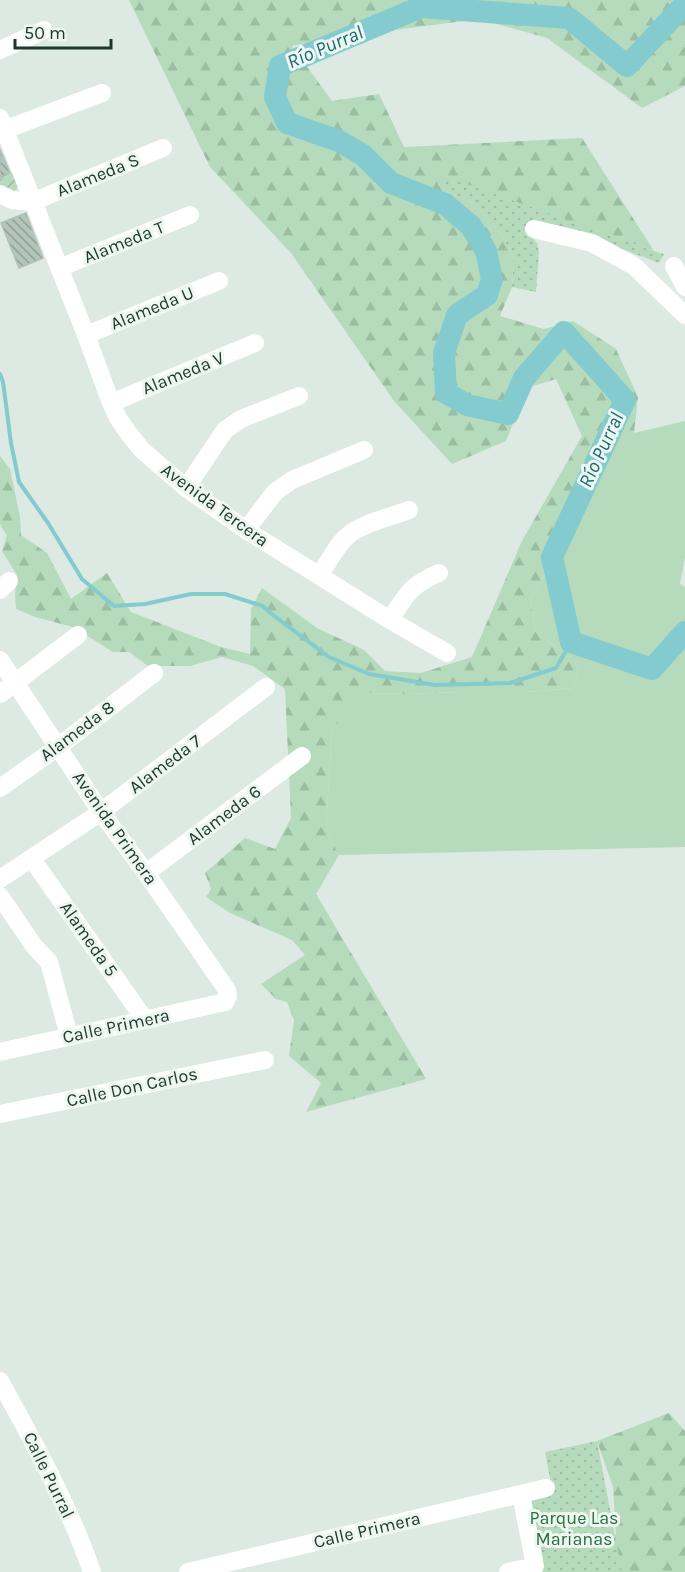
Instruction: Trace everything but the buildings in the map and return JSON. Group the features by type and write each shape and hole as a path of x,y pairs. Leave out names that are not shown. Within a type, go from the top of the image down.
{"street":[{"path":"0,50 44,30"},
{"path":"2,124 102,93"},
{"name":"Avenida Tercera","path":"2,124 111,403 118,418 142,450 186,488 246,530 447,653"},
{"name":"Alameda S","path":"32,202 164,148"},
{"path":"0,194 12,200 32,202"},
{"name":"Alameda T","path":"59,268 190,215"},
{"path":"534,229 592,243 634,266 685,315"},
{"path":"674,266 685,287"},
{"name":"Alameda U","path":"86,335 219,281"},
{"name":"Alameda V","path":"111,403 255,343"},
{"path":"186,488 225,430 241,419 299,396"},
{"path":"246,530 276,492 292,480 364,450"},
{"path":"319,576 351,533 409,510"},
{"path":"390,620 410,591 422,580 439,573"},
{"path":"0,694 78,635"},
{"name":"Avenida Primera","path":"0,660 101,812 227,990 228,996"},
{"name":"Alameda 8","path":"0,788 58,747 154,673"},
{"name":"Alameda 7","path":"0,879 101,812 266,687"},
{"name":"Alameda 6","path":"146,873 302,756"},
{"name":"Alameda 5","path":"32,859 146,1020"},
{"path":"0,896 34,946 49,963 69,1036"},
{"name":"Calle Primera","path":"0,1052 225,1002 228,996"},
{"name":"Calle Don Carlos","path":"0,1114 265,1060"},
{"name":"Calle Purral","path":"0,1381 44,1459 92,1572"},
{"name":"Calle Primera","path":"188,1572 546,1488"},
{"path":"508,1572 535,1566 521,1494"}],"green space":[{"path":"129,0 685,0 685,86 642,108 547,38 479,19 341,37 292,46 332,101 379,94 404,147 582,138 654,251 447,178 444,190 476,205 499,230 514,258 512,287 500,316 544,329 573,321 616,349 638,397 634,433 619,439 595,488 530,600 536,632 579,666 573,688 526,692 367,693 332,729 326,829 339,855 316,894 426,1079 306,1112 321,1083 289,1056 294,1020 287,1002 276,999 261,984 305,955 292,940 230,913 206,897 211,889 205,873 245,838 275,849 291,818 285,689 253,666 222,657 190,666 148,666 129,652 113,652 73,627 35,617 16,609 17,575 2,551 7,536 0,524 0,456 10,469 20,517 21,535 47,553 71,599 107,573 131,612 221,647 250,654 251,609 262,588 317,628 364,650 385,671 421,673 472,657 522,541 582,436 556,379 527,388 506,441 452,464 394,401 291,253 210,167"},
{"path":"12,172 18,184 17,189 12,193 0,189 0,179"},
{"path":"447,177 664,254 659,263 593,238 529,235 537,243 539,252 536,292 512,287 514,258 499,230 476,205 444,190"},
{"path":"685,421 685,557 680,584 685,587 685,847 339,855 326,829 332,729 367,693 526,692 573,688 579,666 536,632 530,600 595,488 619,438"},
{"path":"669,1413 685,1431 685,1572 605,1572 600,1544 616,1534 613,1487 597,1441"},
{"name":"Parque Las Marianas","path":"597,1441 622,1572 538,1572 528,1500 553,1494 545,1452"}],"waterway":[{"name":"Río Purral","path":"685,4 627,66 569,18 421,7 280,66 275,97 287,123 339,141 363,155 391,183 445,204 471,226 486,251 492,279 487,295 457,315 444,353 446,393 467,405 508,414 524,378 564,332 625,400 552,557 571,642 652,669 685,632"},
{"path":"0,374 19,482 48,523 82,579 114,606 145,604 191,594 225,594 263,606 329,657 369,674 435,685 510,683 556,668 571,642"}]}
